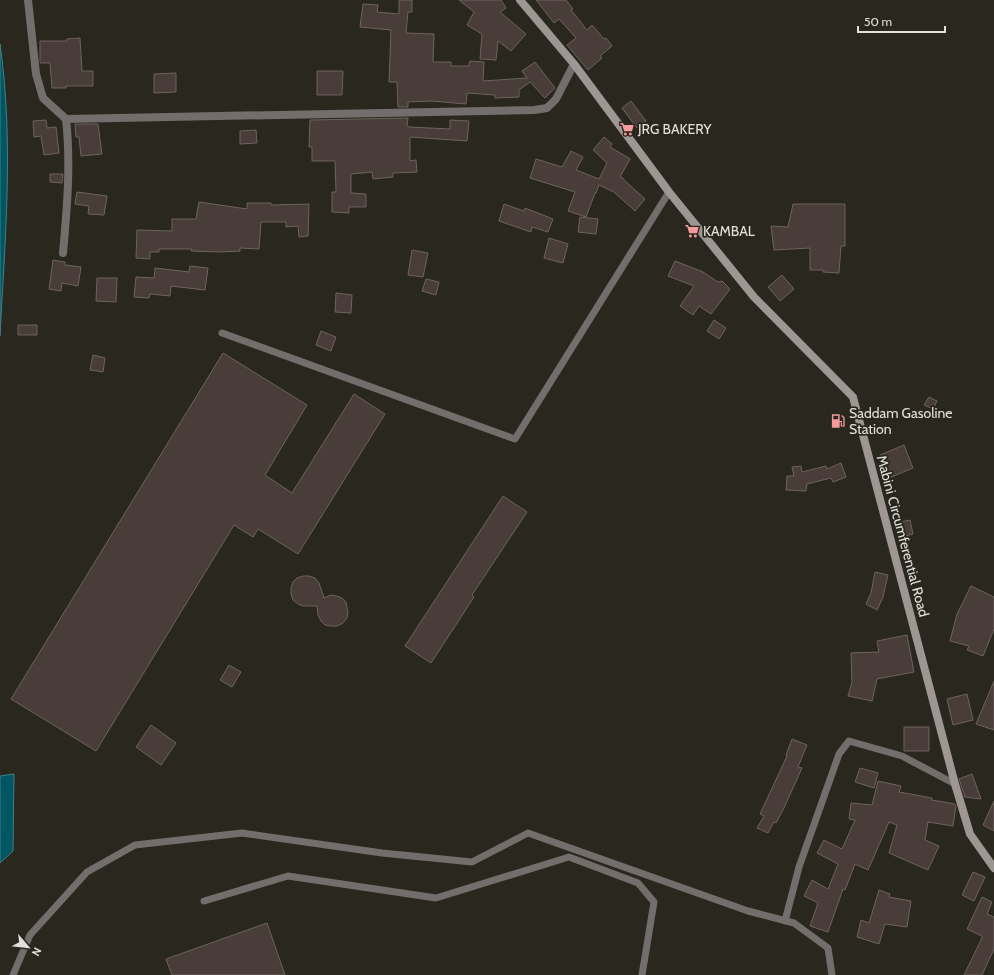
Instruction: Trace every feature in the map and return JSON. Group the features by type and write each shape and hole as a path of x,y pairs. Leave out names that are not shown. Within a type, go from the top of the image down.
{"main road":[{"name":"Mabini Circumferential Road","path":"520,0 574,64 669,192 754,297 853,397 955,784 970,834 994,868"}],"street":[{"path":"28,0 36,74 43,98 66,119 69,146 63,253"},
{"path":"66,119 534,110 547,108 556,98 574,64"}],"lane":[{"path":"222,333 515,439 669,192"},
{"path":"785,921 799,867 839,754 850,741 902,756 955,784"},
{"path":"13,975 30,935 88,872 136,845 242,833 382,853 472,862 528,833 748,911 794,923 828,948 832,975"},
{"path":"204,901 288,876 436,898 569,857 638,883 654,902 642,975"}],"water":[{"path":"0,44 7,117 7,190 0,336"},
{"path":"14,774 13,851 0,863 0,776"}],"building":[{"path":"399,0 412,0 412,12 408,12 406,33 434,34 433,62 451,62 451,66 469,66 470,61 484,62 483,81 527,78 522,71 535,62 555,88 545,98 530,82 519,90 519,97 495,98 495,95 467,93 466,104 432,101 408,102 408,107 398,107 397,82 389,82 391,30 360,27 363,4 378,5 377,12 399,14"},
{"path":"459,0 501,0 506,8 500,12 526,34 511,51 498,41 496,60 480,59 482,34 467,25 474,12"},
{"path":"536,0 566,0 573,9 571,10 587,30 592,25 612,46 600,56 602,58 588,70 567,45 576,38 559,19 554,23"},
{"path":"80,38 82,71 93,71 93,86 66,86 66,88 52,88 50,63 40,63 40,41 67,41 67,39"},
{"path":"317,71 343,71 342,95 317,95"},
{"path":"176,73 176,92 154,93 154,74"},
{"path":"631,101 646,121 637,128 622,108"},
{"path":"408,118 407,126 409,127 450,129 450,120 469,121 467,141 410,137 410,161 416,160 417,172 393,173 393,177 373,179 372,172 351,174 351,193 366,194 366,207 349,207 349,213 332,212 332,192 336,192 335,161 312,161 312,147 309,147 310,120"},
{"path":"46,120 47,128 56,127 59,153 44,155 41,136 34,137 33,121"},
{"path":"75,124 98,124 102,154 81,156 79,137 76,137"},
{"path":"256,130 257,143 240,144 240,131"},
{"path":"604,137 612,144 610,147 630,159 620,177 623,178 645,199 635,211 614,192 599,185 586,217 568,211 575,192 530,178 536,159 562,167 571,151 583,157 576,170 599,179 607,163 593,150"},
{"path":"50,174 63,174 62,183 50,182"},
{"path":"77,192 107,196 104,215 88,214 89,206 75,204"},
{"path":"199,202 247,209 247,203 271,203 271,205 309,204 308,236 299,237 298,226 286,227 286,222 261,222 259,249 240,248 240,251 221,252 191,251 192,249 159,249 159,252 150,252 150,259 136,258 137,230 172,231 172,219 196,219"},
{"path":"504,204 524,211 525,208 553,219 548,232 532,227 531,232 499,221"},
{"path":"793,204 845,204 845,246 841,246 839,273 823,272 823,270 810,270 810,248 774,250 771,226 788,227"},
{"path":"580,217 598,219 596,234 578,232"},
{"path":"549,238 568,244 563,263 544,258"},
{"path":"412,250 428,253 423,277 408,275"},
{"path":"53,260 65,262 65,265 81,267 78,286 62,283 61,291 49,289"},
{"path":"675,261 703,272 718,282 722,281 730,289 711,314 699,306 693,315 680,306 694,286 668,276"},
{"path":"190,266 208,268 205,290 171,286 170,296 150,294 149,298 134,297 136,277 154,278 155,268 189,272"},
{"path":"782,275 794,289 780,301 768,287"},
{"path":"97,278 117,278 116,302 96,301"},
{"path":"426,279 439,282 436,295 422,291"},
{"path":"336,293 352,295 351,313 335,312"},
{"path":"714,320 726,328 719,339 707,331"},
{"path":"18,325 37,325 37,335 18,335"},
{"path":"321,331 336,337 331,351 316,345"},
{"path":"223,353 307,405 265,475 292,493 354,394 385,414 298,554 258,529 253,537 234,525 96,751 11,699"},
{"path":"93,355 105,358 103,372 90,370"},
{"path":"929,397 937,401 933,409 924,405"},
{"path":"904,445 913,468 889,478 880,455"},
{"path":"841,463 846,477 833,482 831,478 807,484 806,491 786,490 787,476 794,476 792,467 801,466 802,472 826,466 827,469"},
{"path":"503,496 527,512 472,595 474,597 431,663 405,646"},
{"path":"910,520 913,534 898,538 895,523"},
{"path":"875,572 888,575 883,597 877,610 866,604 871,593"},
{"path":"303,576 315,578 319,583 324,598 331,595 337,596 346,602 348,613 347,618 343,623 337,626 325,625 318,615 317,606 303,606 293,600 291,588 293,582 297,578"},
{"path":"971,586 994,597 994,629 983,656 967,650 969,646 950,641 957,614"},
{"path":"907,635 914,672 877,679 872,701 848,696 852,682 851,653 879,652 877,641"},
{"path":"229,665 241,672 232,687 220,680"},
{"path":"994,681 994,730 976,724"},
{"path":"967,694 973,720 953,725 947,699"},
{"path":"151,725 176,743 161,765 136,747"},
{"path":"904,727 929,727 929,751 904,751"},
{"path":"792,739 807,745 798,767 802,768 783,810 776,823 774,822 768,833 757,828 764,816 760,814 787,756 786,755"},
{"path":"860,768 878,773 874,788 855,782"},
{"path":"972,774 981,799 965,797 959,779"},
{"path":"878,781 901,786 899,792 955,804 953,826 928,822 925,840 939,846 928,870 889,853 897,825 889,822 868,870 855,864 845,890 843,889 828,932 810,926 818,903 804,896 812,880 828,889 838,864 817,853 824,840 842,849 855,820 849,819 851,803 872,805"},
{"path":"994,801 994,831 983,825"},
{"path":"973,872 985,877 974,901 962,895"},
{"path":"879,890 890,894 889,897 911,901 907,927 885,924 879,944 857,937 861,920 869,923"},
{"path":"982,897 992,902 987,914 994,917 994,949 982,975 964,975 982,938 982,936 967,929"},
{"path":"267,923 285,975 172,975 166,959"}],"place":[{"name":"JRG BAKERY","path":"627,129"},
{"name":"KAMBAL","path":"692,231"},
{"name":"Saddam Gasoline Station","path":"838,421"}]}
